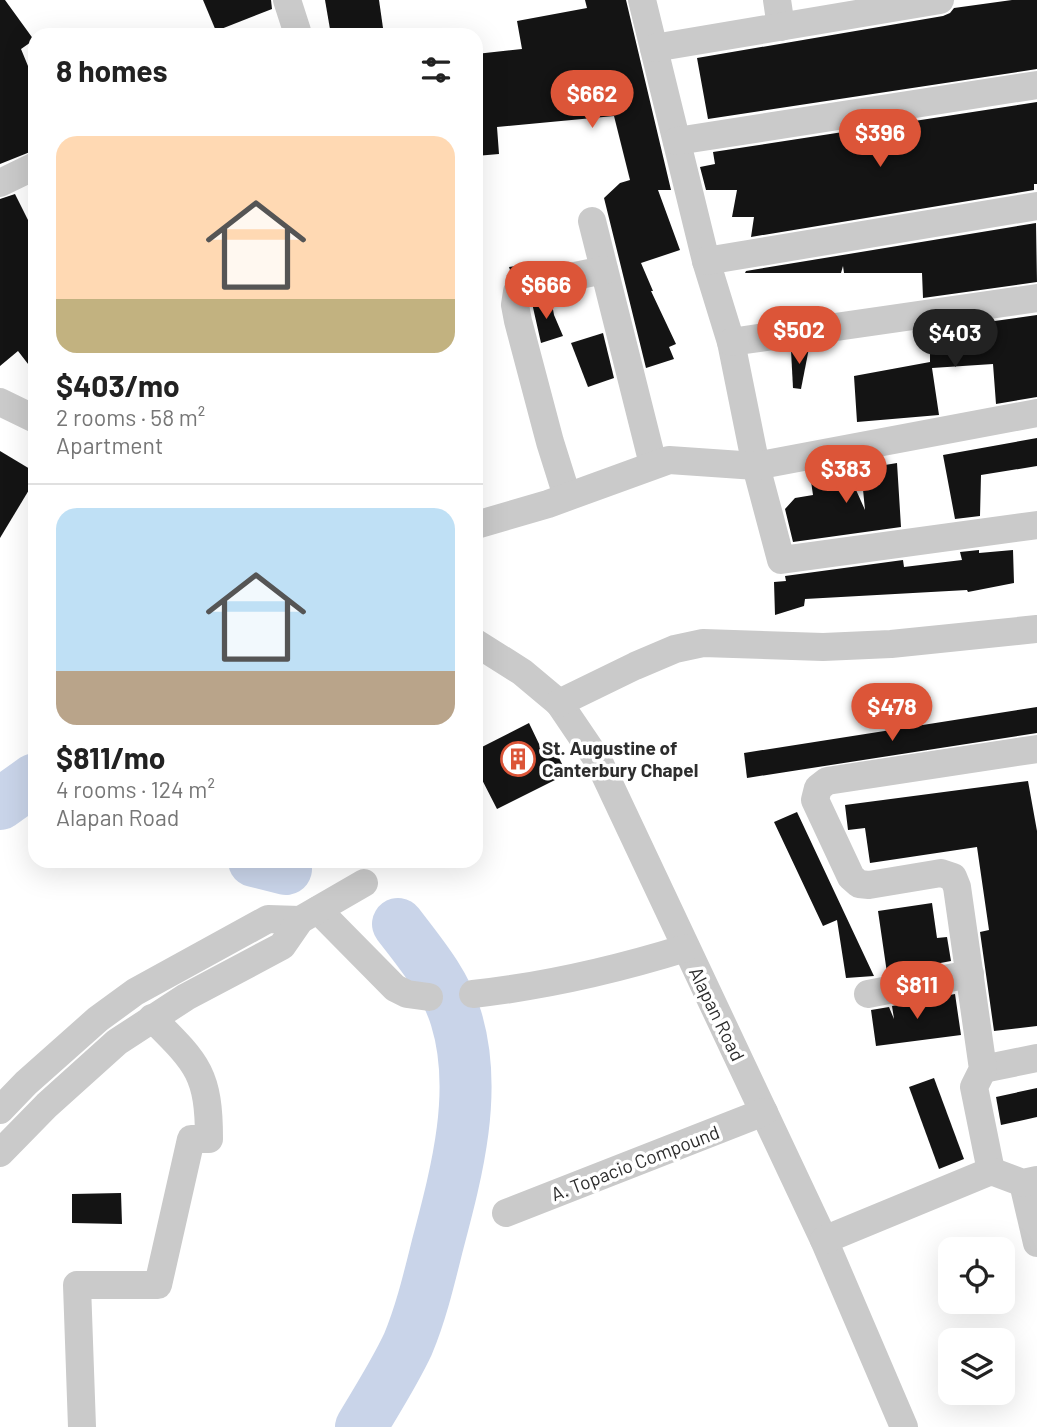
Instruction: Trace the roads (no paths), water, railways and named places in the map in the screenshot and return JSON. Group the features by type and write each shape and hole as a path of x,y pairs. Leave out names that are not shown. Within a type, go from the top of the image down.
{"street":[{"path":"287,0 296,28"},
{"path":"642,0 706,261 731,342 756,466 781,560 1037,524"},
{"path":"654,48 779,13 940,0"},
{"path":"677,141 1037,85"},
{"path":"0,183 28,169"},
{"path":"706,261 1037,206"},
{"path":"592,221 653,464"},
{"path":"567,496 518,321 515,305 517,292 531,285 604,270"},
{"path":"731,342 1037,298"},
{"path":"0,402 28,416"},
{"path":"483,523 669,460 756,466 1037,413"},
{"path":"564,701 675,649 703,643 836,647 891,645 1037,629"},
{"name":"Alapan Road","path":"483,647 564,701 599,762 824,1240 904,1427"},
{"path":"990,1171 974,1087 983,1069 957,887 953,877 941,873 869,885 859,884 851,877 815,800 818,788 827,780 1037,749"},
{"path":"0,1153 47,1105 117,1042 186,997 282,946 309,915 364,883"},
{"path":"0,1110 98,1018 135,992 268,919 309,915 395,988 407,994 429,997"},
{"path":"473,993 566,981 686,948"},
{"path":"868,993 970,974"},
{"path":"82,1427 77,1285 158,1285 191,1139 209,1139 209,1106 205,1085 197,1067 152,1018"},
{"path":"983,1069 1037,1058"},
{"name":"A. Topacio Compound","path":"506,1213 764,1112"},
{"path":"824,1240 990,1171 1030,1181 1037,1244"}],"waterway":[{"path":"0,804 28,784"},
{"path":"282,868 286,869"},
{"path":"361,1427 408,1344 417,1320 451,1191 465,1104 463,1046 456,1018 431,968 398,924"}],"place":[{"name":"St. Augustine of Canterbury Chapel","path":"518,759"}]}
